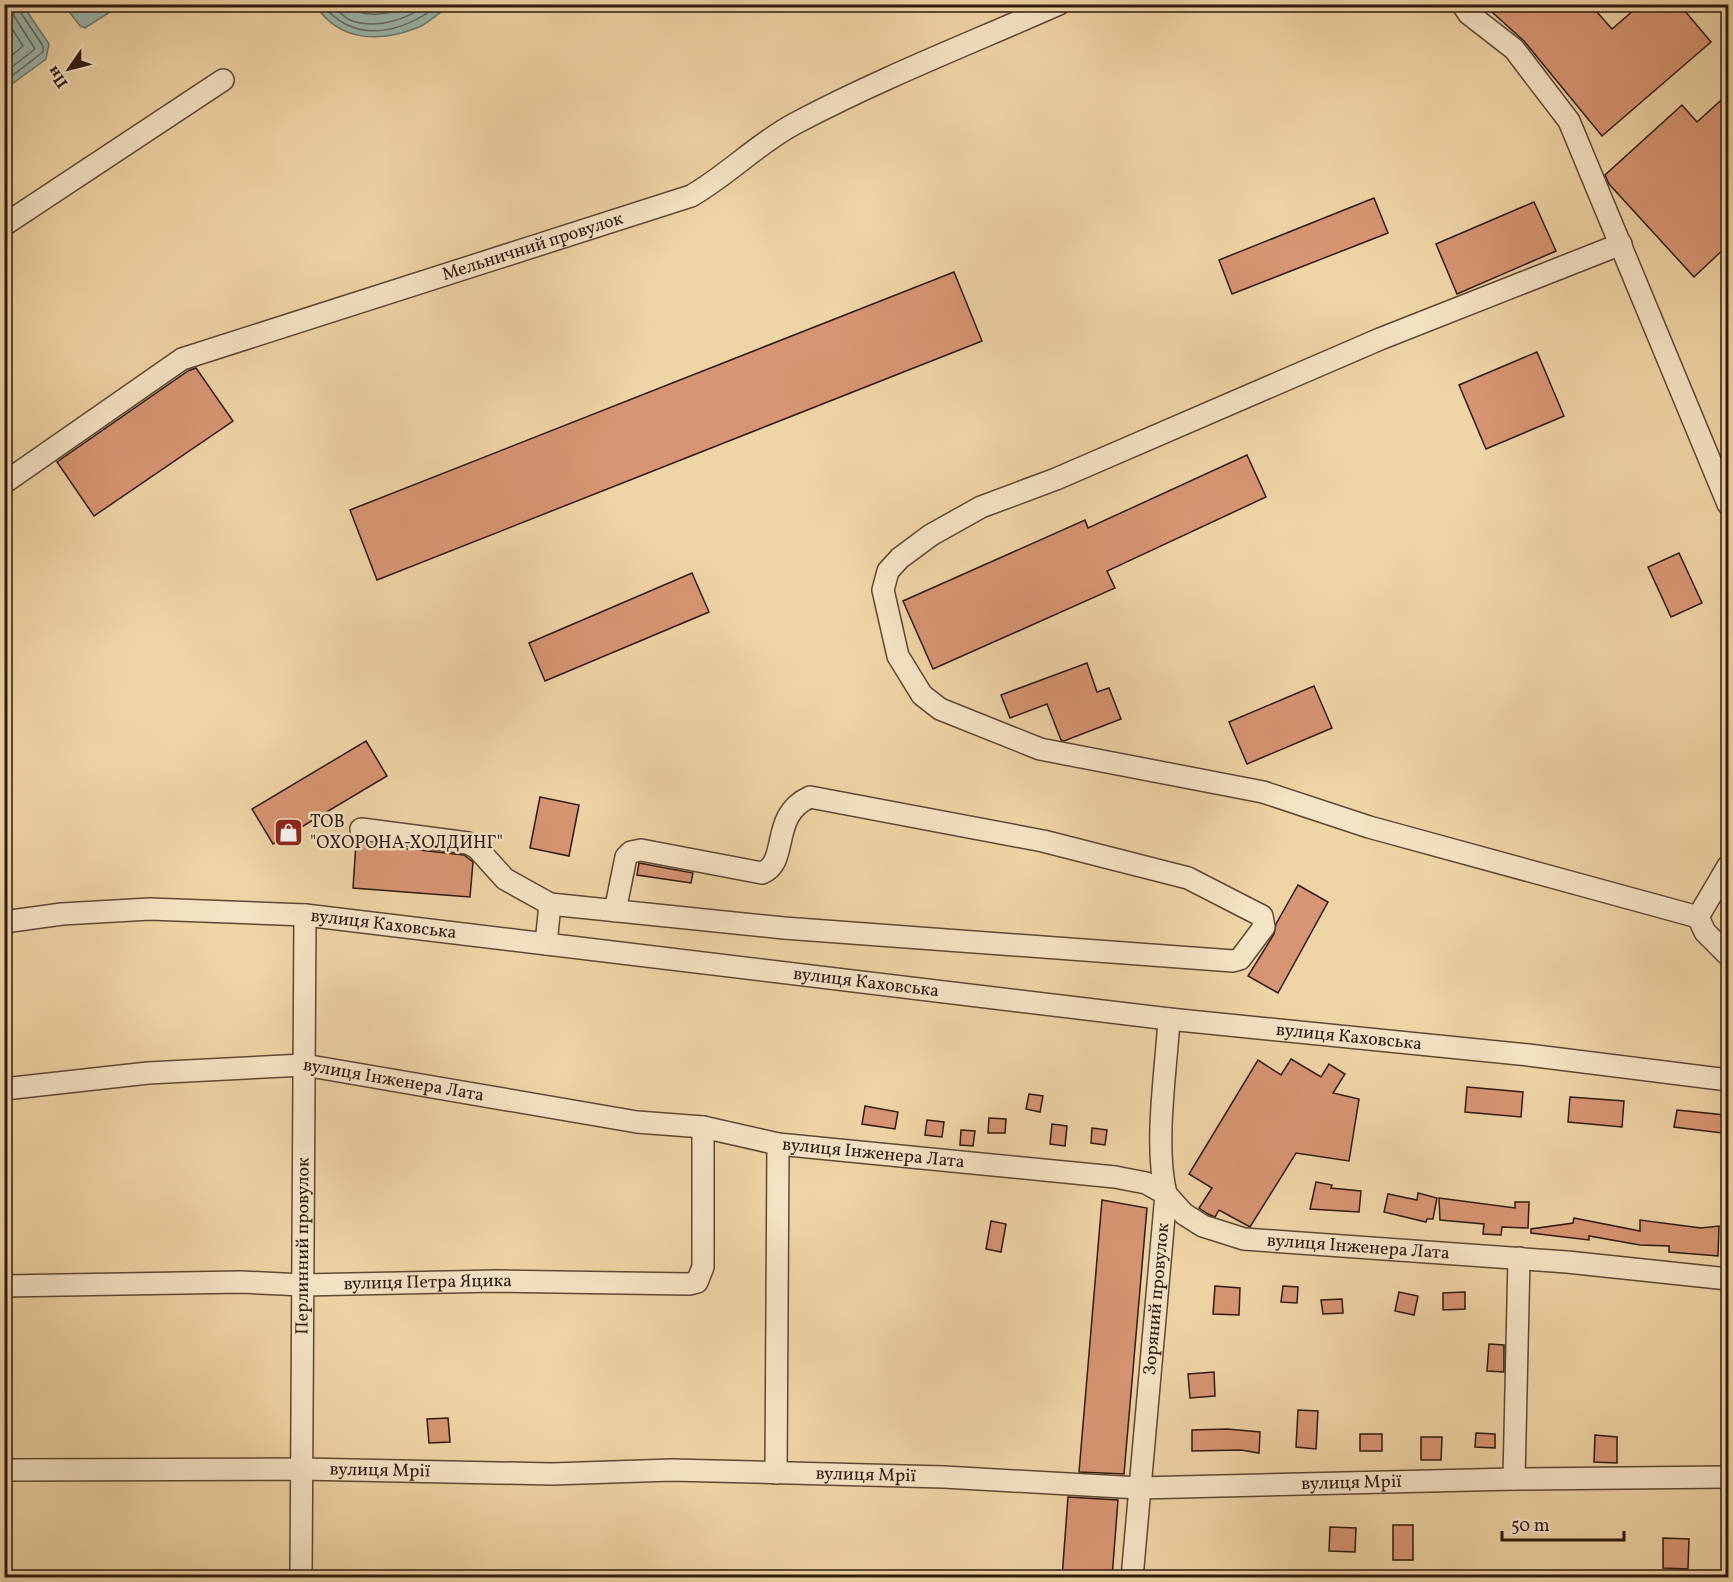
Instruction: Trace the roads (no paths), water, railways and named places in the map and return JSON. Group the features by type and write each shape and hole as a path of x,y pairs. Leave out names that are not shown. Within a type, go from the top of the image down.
{"street":[{"name":"Мельничний провулок","path":"4,483 182,359 691,196 710,185 761,144 795,124 892,77 1059,4"},
{"path":"1462,4 1469,14 1514,49 1569,121 1728,504"},
{"path":"4,225 223,80"},
{"path":"1622,244 1380,339 1067,474 981,507 931,535 900,558 888,571 883,590 898,657 922,695 940,709 1040,749 1263,792 1369,827 1698,917 1705,932 1728,954"},
{"path":"361,829 468,843 477,848 506,879 550,904 615,911 784,928 1233,961 1240,958 1264,927 1262,916 1188,878 1043,841 810,797 793,807 786,818 775,863 762,873 641,850 631,852 627,857 615,911"},
{"path":"1698,917 1728,866"},
{"path":"546,944 550,904"},
{"name":"вулиця Каховська","path":"4,922 62,914 150,909 305,915 1169,1019 1528,1055 1728,1080"},
{"name":"Перлинний провулок","path":"301,1578 305,915"},
{"name":"Зоряний провулок","path":"1132,1578 1166,1194 1160,1172 1160,1149 1169,1019"},
{"name":"вулиця Інженера Лата","path":"4,1089 148,1072 304,1065 637,1122 703,1127 778,1144 1115,1177 1146,1183 1166,1194 1184,1214 1203,1226 1244,1239 1519,1258 1728,1279"},
{"name":"вулиця Петра Яцика","path":"4,1286 241,1281 303,1285 496,1281 689,1284 697,1282 703,1267 703,1127"},
{"path":"776,1473 778,1144"},
{"path":"1514,1479 1519,1258"},
{"name":"вулиця Мрії","path":"4,1470 302,1469 552,1474 672,1470 944,1477 1139,1488 1514,1479 1728,1477"}],"water":[{"path":"5,4 26,5 26,10 49,44 46,59 5,89"},
{"path":"64,5 121,5 85,28 80,26"},
{"path":"315,5 450,5 419,27 390,36 376,37 362,36 336,26"}],"place":[{"name":"ТОВ \"ОХОРОНА-ХОЛДИНГ\"","path":"289,832"}]}
